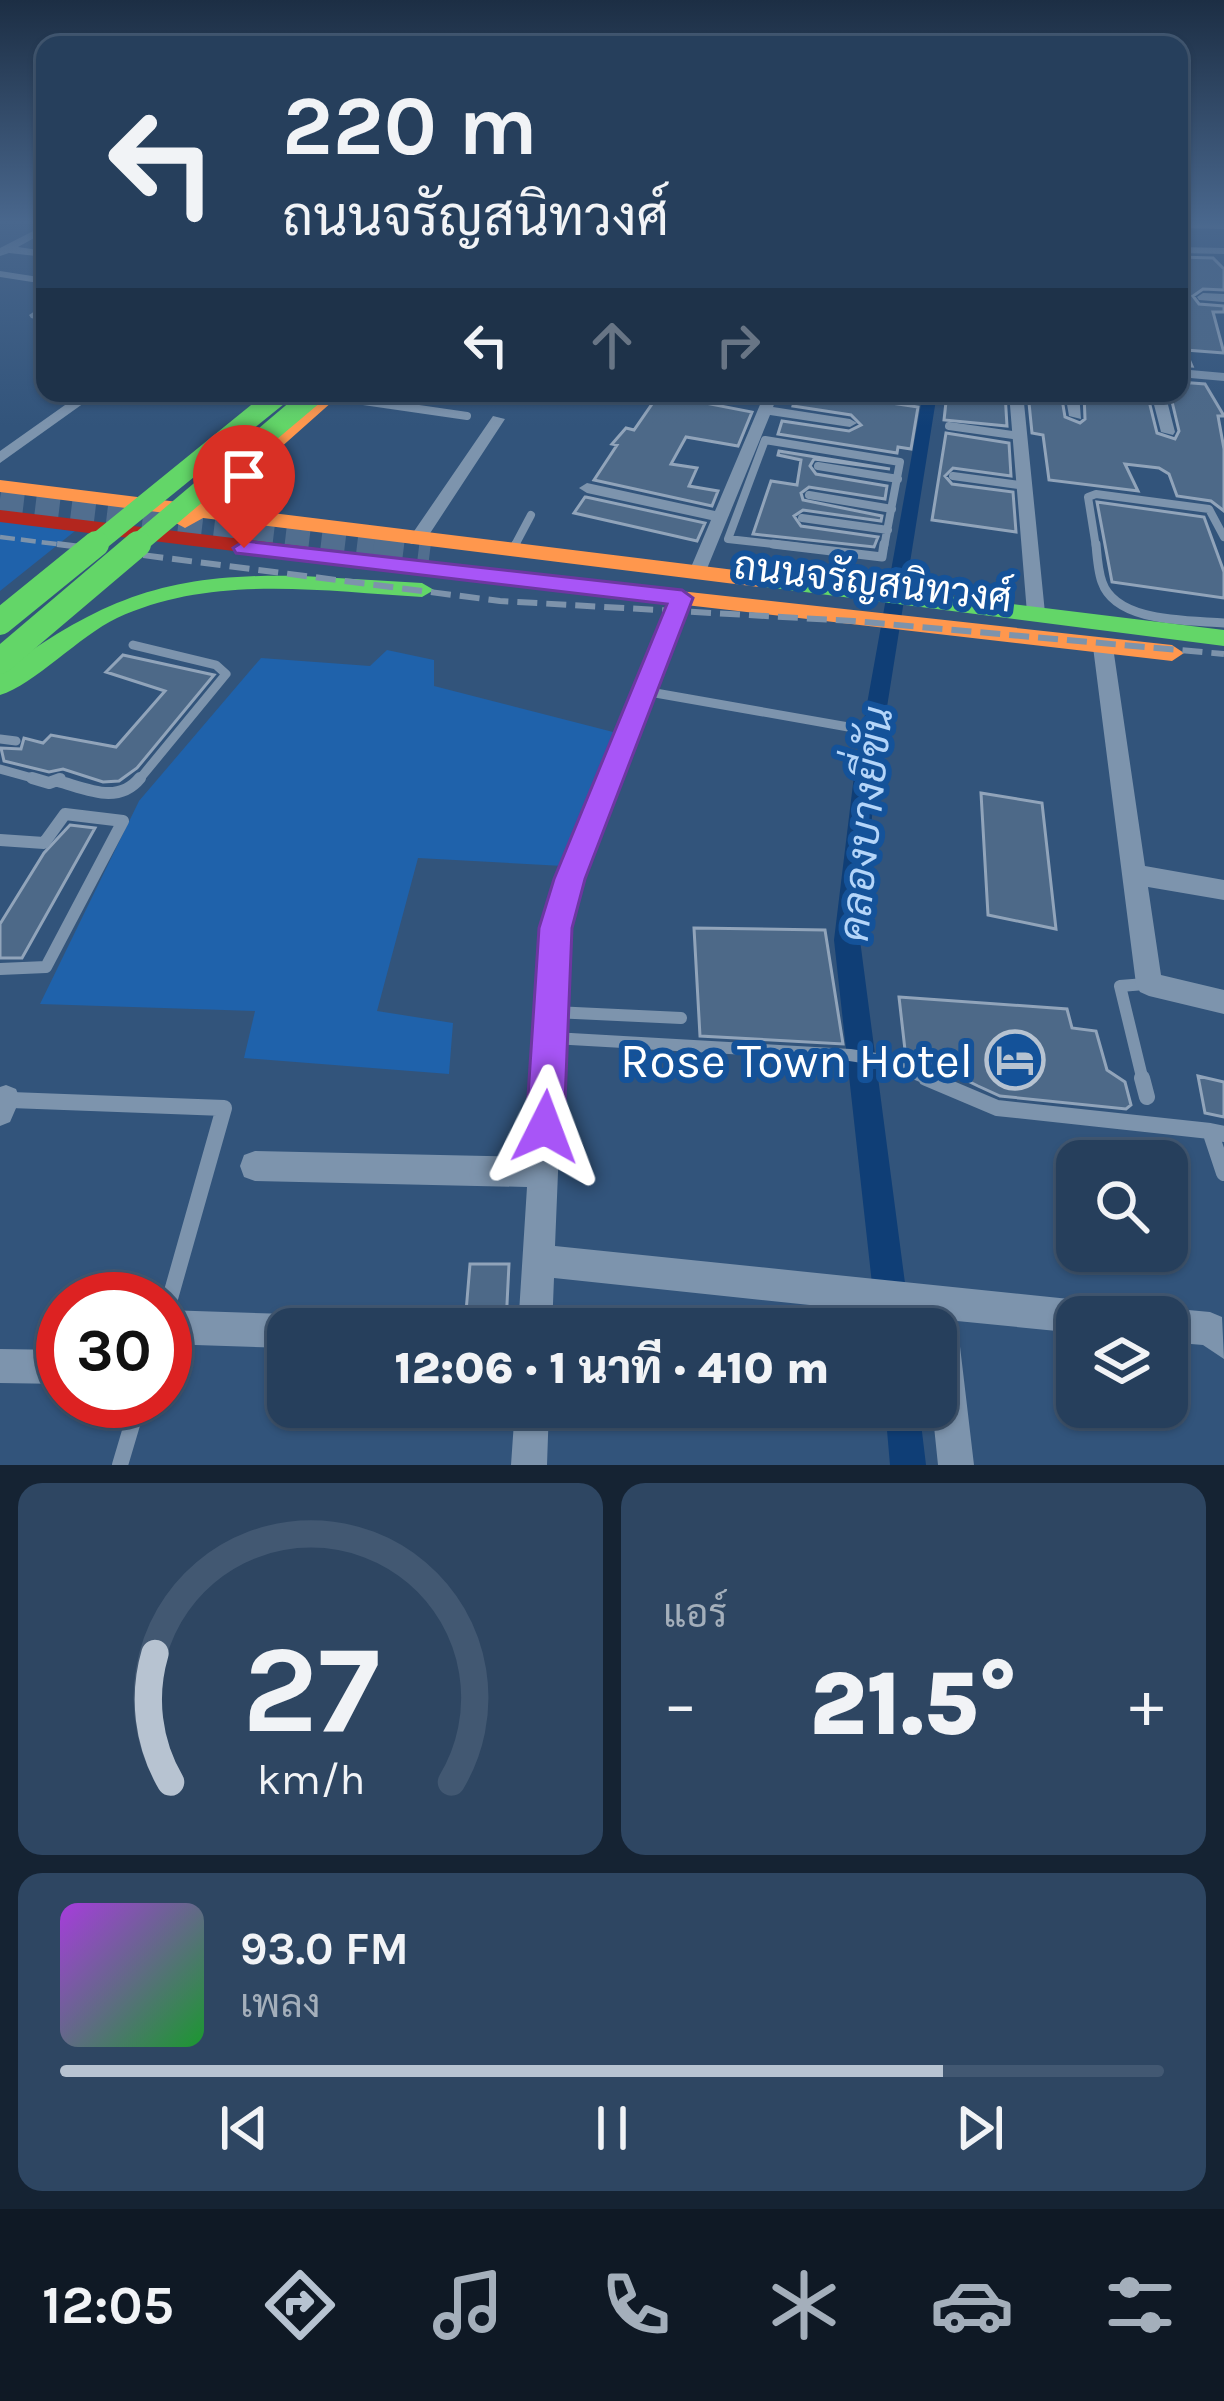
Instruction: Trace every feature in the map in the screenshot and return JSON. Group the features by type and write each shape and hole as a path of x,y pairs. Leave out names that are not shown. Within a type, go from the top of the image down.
{"main road":[{"path":"0,606 255,402"},
{"path":"0,626 275,402"},
{"path":"0,682 8,658 312,402"},
{"path":"8,658 195,513 289,431 315,402"},
{"path":"232,421 231,430 238,437 252,440 289,431"},
{"path":"178,465 174,476 181,485 220,485 236,477"},
{"name":"ถนนจรัญสนิทวงศ์","path":"0,486 428,551 891,608 1103,647 1224,660"},
{"name":"ถนนจรัญสนิทวงศ์","path":"0,516 165,538 428,551 512,550 835,589 891,608"},
{"name":"ถนนจรัญสนิทวงศ์","path":"428,551 592,589 682,598 1211,629"},
{"path":"0,682 124,605 181,591 254,585 487,592 592,589"},
{"name":"ถนนจรัญสนิทวงศ์","path":"1034,618 1166,653"},
{"path":"0,626 26,628 32,640 8,658"}],"street":[{"path":"1203,297 1224,298"},
{"path":"1188,374 1224,376"},
{"path":"0,458 78,402"},
{"path":"698,572 769,402 850,423"},
{"path":"1017,402 1034,618"},
{"path":"1074,402 1076,416"},
{"path":"1160,402 1168,432"},
{"path":"428,551 498,419"},
{"path":"586,488 722,517"},
{"path":"536,1308 555,928 569,879 682,598"},
{"path":"1103,647 1150,984 1224,1002"},
{"path":"1137,875 1224,890"},
{"path":"255,1166 543,1172"},
{"path":"539,1260 1056,1315"},
{"path":"923,1302 956,1465"},
{"path":"1188,1327 1210,1329 1223,1340"},
{"path":"192,1328 267,1330"},
{"path":"0,1366 36,1367"},
{"path":"529,1465 531,1428"}],"lane":[{"path":"375,402 467,416"},
{"path":"949,427 1020,436"},
{"path":"764,441 898,460 898,479 881,558 728,539 764,441"},
{"path":"818,466 898,479"},
{"path":"953,476 1026,486"},
{"path":"1211,629 1133,610 1108,595 1102,585 1088,497 1096,494 1209,509 1224,537"},
{"path":"809,495 892,509"},
{"path":"512,550 531,515"},
{"path":"802,518 888,530"},
{"path":"835,589 839,554"},
{"path":"0,769 111,794 130,791 226,674 216,665 133,645"},
{"path":"644,691 854,728"},
{"path":"0,739 16,741"},
{"path":"0,840 44,843 65,814 123,821 46,967 0,968"},
{"path":"1147,1096 1120,986 1130,981 1150,984"},
{"path":"550,1025 681,1018"},
{"path":"550,1025 882,1060 997,1108 1217,1132 1224,1173"},
{"path":"3,1106 224,1108 177,1272"},
{"path":"120,1465 132,1428"}],"shaded area":[{"path":"0,520 75,531 0,591"},
{"path":"387,650 434,660 434,686 617,733 563,866 418,858 377,1011 453,1023 449,1074 244,1058 255,1011 40,1004 139,801 261,658 370,666"}],"building":[{"path":"1188,289 1202,289 1193,296 1199,304 1224,306 1224,312 1213,312 1224,353 1188,350"},
{"path":"1188,383 1205,384 1224,416 1218,416 1224,449 1224,511 1211,501 1177,496 1169,474 1159,468 1125,464 1138,491 1049,480 1043,435 1032,433 1029,402 1062,402 1065,417 1080,423 1085,419 1084,402 1149,402 1157,433 1175,439 1179,431 1172,402 1188,402"},
{"path":"653,402 700,402 752,412 738,446 686,437 671,464 697,468 689,486 718,491 712,506 594,480 617,445 612,444 626,428 634,430"},
{"path":"794,402 884,402 918,407 911,449 898,447 897,453 778,434 782,421 849,431 861,425 851,415 793,406"},
{"path":"946,402 1006,402 1007,426 944,420"},
{"path":"946,433 1009,443 1011,476 953,468 945,476 952,484 1013,492 1016,532 932,520"},
{"path":"779,451 890,469 814,459 810,466 816,474 887,486 885,499 809,487 801,493 803,500 882,516 881,521 803,510 794,516 801,526 878,537 874,547 753,534 771,481 797,485 801,460 778,455"},
{"path":"585,497 705,523 697,541 574,513"},
{"path":"1097,502 1204,517 1224,572 1224,598 1112,582"},
{"path":"123,655 214,675 137,768 119,781 103,782 63,769 49,772 4,761 1,748 21,749 24,738 43,743 51,735 116,747 165,691 106,672"},
{"path":"981,793 1042,803 1056,929 988,915"},
{"path":"70,825 95,828 22,958 0,958 0,924 44,853"},
{"path":"694,928 825,930 843,1044 700,1036"},
{"name":"Rose Town Hotel","path":"899,997 1067,1009 1072,1028 1096,1031 1107,1070 1125,1082 1131,1105 1126,1109 1000,1096 978,1086 905,1050"},
{"path":"1198,1076 1224,1082 1224,1117 1205,1113"},
{"path":"470,1264 509,1264 507,1308 466,1308"}],"waterway":[{"name":"คลองบางยี่ขัน","path":"891,1308 847,940 865,776 928,402"},
{"name":"คลองบางยี่ขัน","path":"904,1428 908,1465"}],"tunnel":[{"path":"0,499 399,547"},
{"path":"374,544 430,551"}],"railway":[{"path":"0,537 80,547"},
{"path":"57,544 500,601 853,621 1224,654"}],"traffic: fast":[{"path":"0,622 271,402"},
{"path":"0,661 305,402"},
{"path":"759,580 1224,638"},
{"path":"0,686 108,613 183,589 263,582 422,590"}],"traffic: slow":[{"path":"185,522 323,402"},
{"path":"0,486 759,580"},
{"path":"598,589 1172,653"}],"traffic: jam":[{"path":"0,516 598,589"}],"place":[{"name":"Rose Town Hotel","path":"1015,1060"}],"route":[{"path":"244,548 682,598 569,879 555,928 545,1127"}]}
